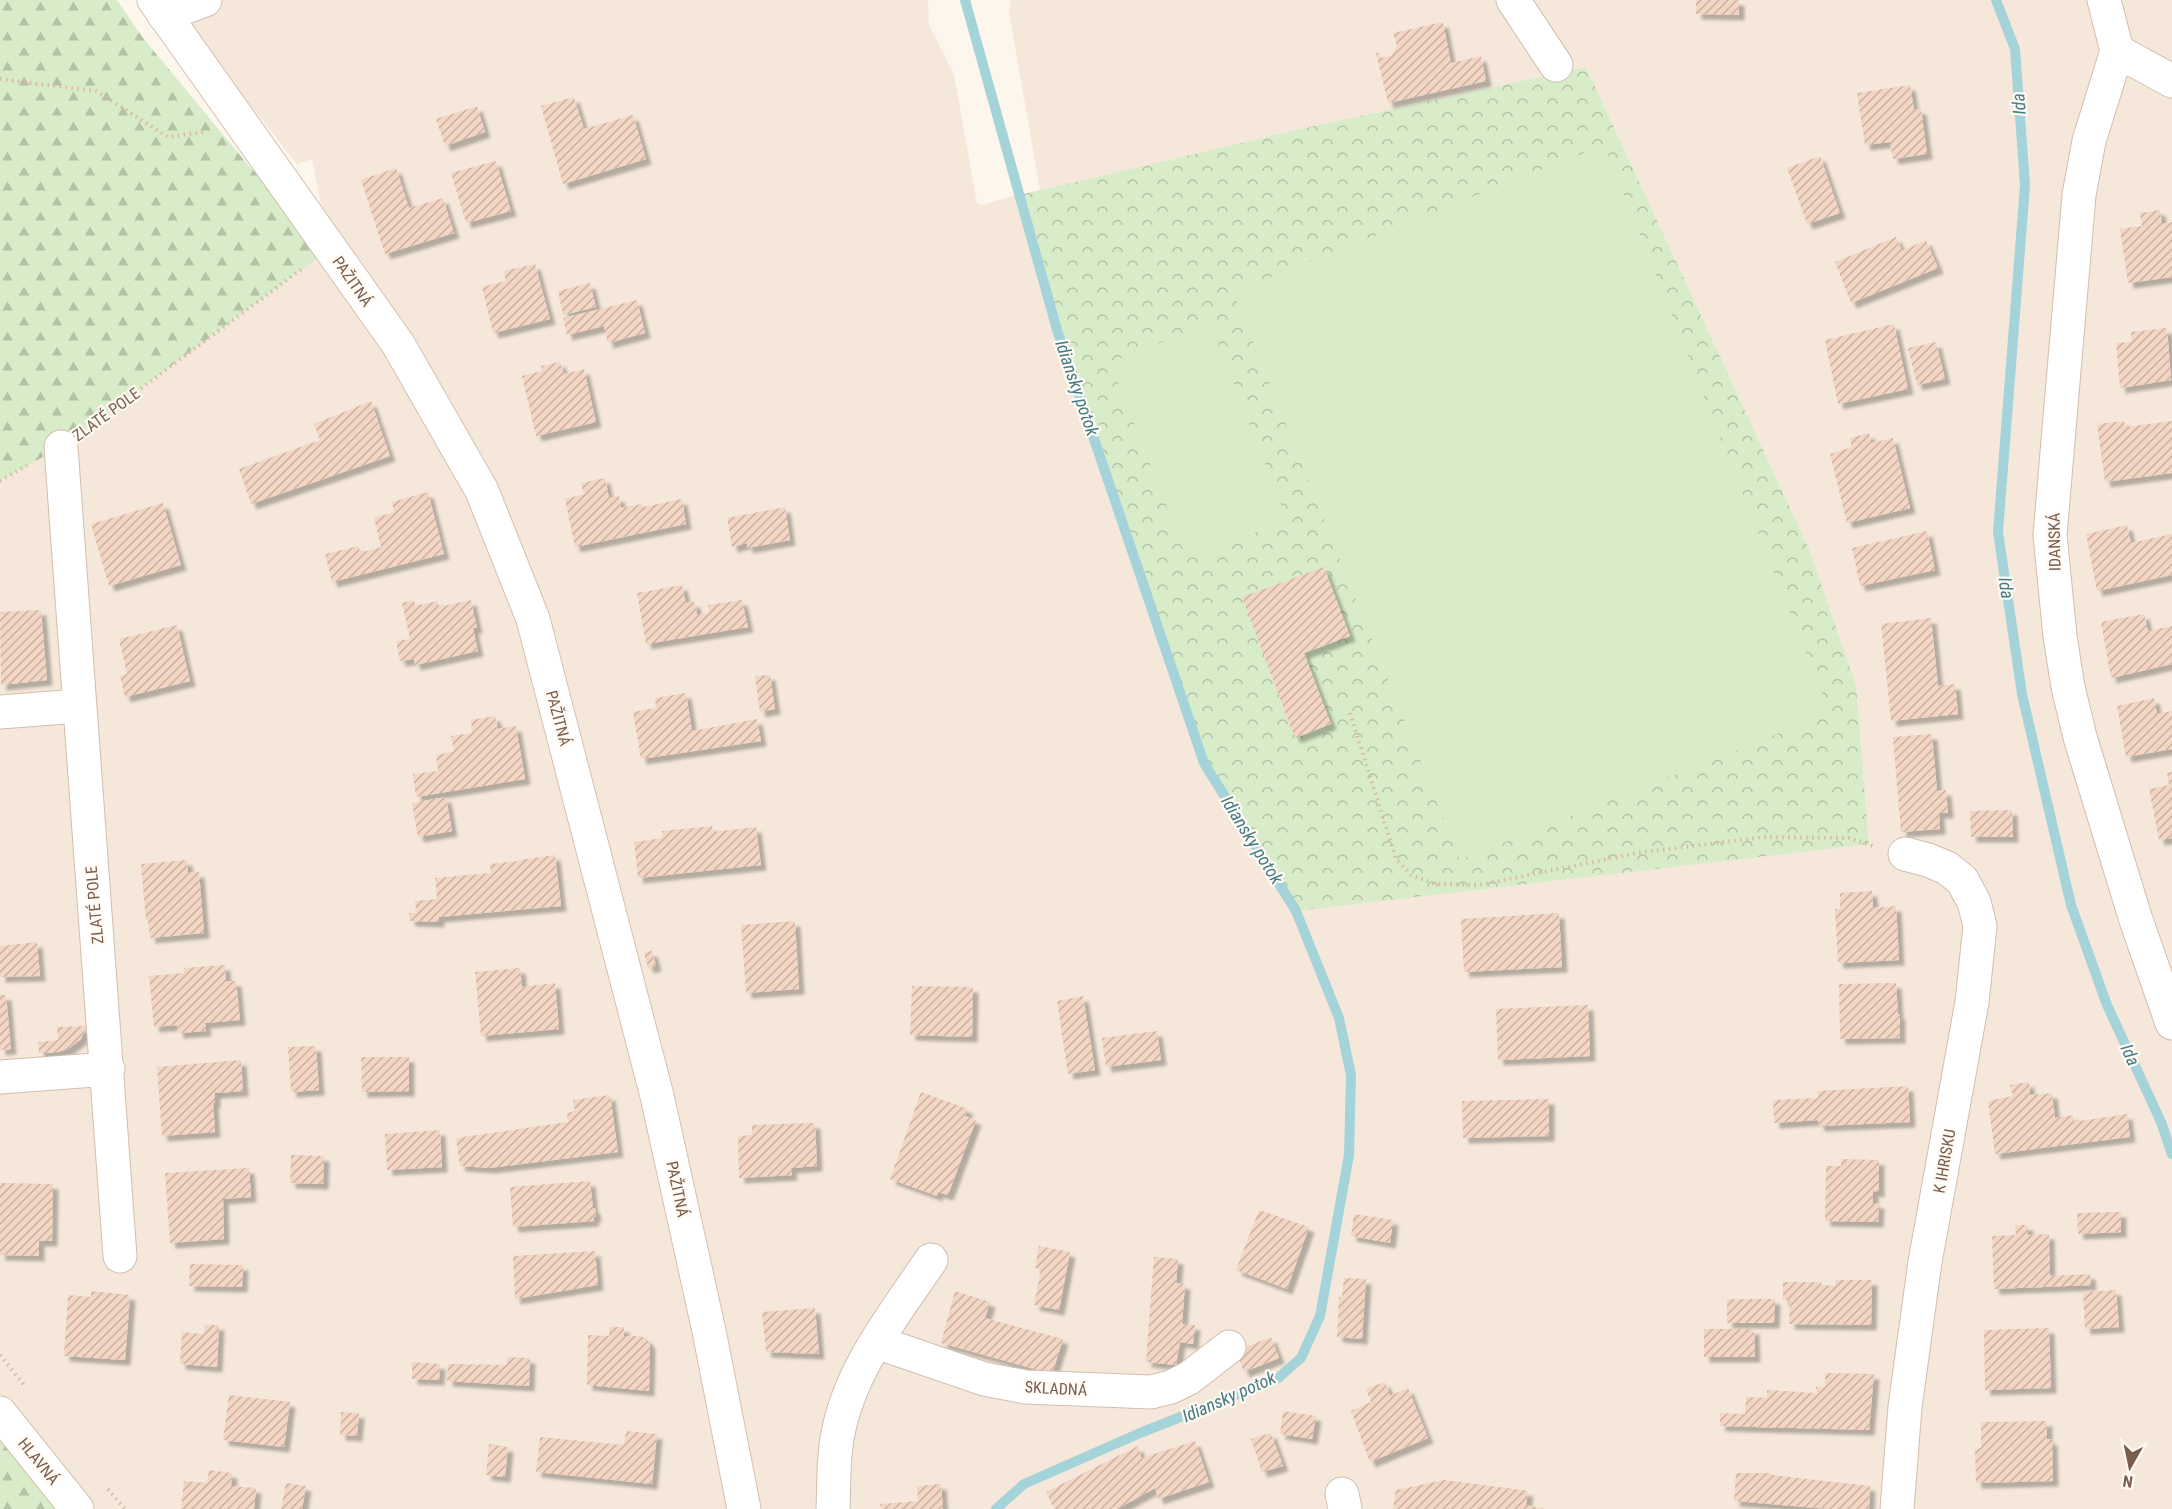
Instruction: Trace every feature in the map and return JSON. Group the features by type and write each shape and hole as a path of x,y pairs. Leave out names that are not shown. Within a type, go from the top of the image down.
{"street":[{"path":"159,7 206,0"},
{"path":"1513,0 1556,65"},
{"path":"2104,0 2117,51 2172,81"},
{"name":"PAŽITNÁ","path":"159,7 398,344 482,491 533,619 657,1096 709,1331 744,1509"},
{"name":"IDANSKÁ","path":"2117,51 2089,141 2079,195 2050,535 2060,636 2070,697 2080,737 2135,917 2172,1023"},
{"name":"ZLATÉ POLE","path":"61,447 78,706 108,1069 120,1256"},
{"path":"0,712 78,706"},
{"name":"K IHRISKU","path":"1897,1509 1905,1407 1926,1262 1972,1002 1980,926 1974,902 1962,880 1947,868 1905,854"},
{"path":"0,1077 108,1069"},
{"path":"833,1509 837,1440 842,1418 862,1367 931,1260"},
{"name":"SKLADNÁ","path":"876,1342 984,1379 1026,1387 1151,1392 1171,1387 1189,1378 1229,1347"},
{"name":"HLAVNÁ","path":"0,1413 77,1509"}],"path":[{"path":"0,79 96,91 168,137 242,125"},
{"name":"ZLATÉ POLE","path":"61,447 330,249"},
{"path":"1350,713 1396,859 1411,874 1435,884 1479,885 1637,852 1763,837 1849,838 1905,854"}],"shaded area":[{"path":"174,0 928,0 929,25 954,75 977,203 981,205 1018,195 1057,330 1204,763 1869,844 1856,685 1810,551 1586,67 1296,130 1040,190 1009,12 1011,0 2172,0 2172,1509 77,1509 0,1413 0,481 61,447 330,249 312,159 297,164 213,58"}],"green space":[{"path":"0,0 117,0 143,38 249,166 330,249 61,447 0,481"},
{"path":"1586,67 1810,551 1856,685 1869,844 1296,911 1204,763 1057,330 1019,195 1296,130"},
{"path":"1604,145 1830,713 1460,860 1233,292"},
{"path":"1210,324 1287,520 1187,559 1110,362"},
{"path":"0,1413 77,1509 0,1509"}],"building":[{"path":"1696,0 1739,0 1739,15 1696,14"},
{"path":"1443,22 1451,63 1481,56 1486,81 1388,103 1376,53 1379,53 1380,58 1391,56 1397,46 1393,33"},
{"path":"1910,85 1914,109 1921,109 1927,154 1893,159 1890,142 1865,145 1857,93"},
{"path":"574,97 584,129 633,115 646,159 563,184 541,106"},
{"path":"477,106 485,132 445,146 436,119"},
{"path":"1820,156 1840,213 1807,224 1787,168"},
{"path":"496,161 511,211 466,223 451,173"},
{"path":"396,168 409,208 443,198 454,233 385,254 361,180"},
{"path":"2160,210 2162,224 2172,222 2172,277 2128,283 2120,229 2142,226 2140,213"},
{"path":"1896,237 1902,251 1926,240 1938,268 1851,303 1835,262"},
{"path":"535,264 550,319 493,333 482,287 506,281 504,271"},
{"path":"590,283 596,307 563,315 558,291"},
{"path":"637,300 645,333 608,343 604,326 567,335 563,318"},
{"path":"1894,324 1908,389 1838,404 1825,340"},
{"path":"2167,328 2171,380 2120,388 2116,343 2132,342 2131,332"},
{"path":"1936,342 1945,379 1917,385 1908,348"},
{"path":"560,362 564,374 584,369 596,422 536,436 522,376 542,371 541,366"},
{"path":"371,401 390,456 251,504 239,469 320,440 314,424"},
{"path":"2124,421 2125,427 2172,421 2172,473 2105,482 2097,424"},
{"path":"1869,433 1871,443 1893,438 1910,508 1847,523 1830,454 1852,447 1850,438"},
{"path":"605,478 609,498 619,496 621,508 642,504 643,507 682,499 686,524 575,547 565,499 584,494 581,483"},
{"path":"428,492 444,554 332,582 325,554 359,546 360,553 381,547 374,518 394,512 392,502"},
{"path":"163,503 181,565 109,586 91,524"},
{"path":"785,507 790,540 747,548 747,543 732,547 727,518"},
{"path":"2127,525 2131,543 2172,534 2172,575 2097,591 2086,534"},
{"path":"1927,531 1935,570 1860,586 1852,548"},
{"path":"1324,567 1350,636 1304,653 1331,724 1295,738 1242,597"},
{"path":"682,585 686,603 695,602 697,615 709,613 708,605 742,600 748,627 646,644 637,593"},
{"path":"414,600 415,606 438,601 439,607 471,600 477,628 473,628 478,651 415,665 414,659 400,661 396,641 410,639 402,603"},
{"path":"41,610 47,680 1,685 0,612"},
{"path":"2144,614 2148,631 2172,626 2172,664 2111,678 2101,622"},
{"path":"1931,618 1938,686 1955,684 1958,714 1891,721 1881,624"},
{"path":"177,625 190,681 125,697 120,676 127,674 119,639"},
{"path":"770,675 775,709 760,712 755,676"},
{"path":"686,693 692,731 757,719 761,741 641,759 633,712 656,708 655,698"},
{"path":"2154,698 2157,714 2172,711 2172,749 2126,757 2117,706"},
{"path":"495,716 498,729 516,726 525,779 416,797 413,774 438,771 436,755 454,751 451,736 472,733 471,720"},
{"path":"1932,734 1937,791 1946,790 1948,813 1939,813 1940,829 1901,832 1893,737"},
{"path":"2172,772 2172,838 2159,840 2149,789 2169,785 2167,773"},
{"path":"446,797 452,831 418,837 412,803"},
{"path":"2012,810 2013,837 1971,837 1970,811"},
{"path":"712,826 713,832 756,827 761,865 638,878 634,842 663,838 662,831"},
{"path":"555,855 561,906 439,917 439,922 410,921 409,913 416,913 415,901 437,899 435,878 491,873 490,864"},
{"path":"187,860 188,873 199,872 204,933 150,938 141,864"},
{"path":"1872,891 1873,908 1896,906 1899,960 1838,963 1835,909 1840,909 1840,893"},
{"path":"1559,913 1562,967 1464,972 1461,919"},
{"path":"795,921 799,989 746,993 741,925"},
{"path":"37,942 40,976 0,977 0,946"},
{"path":"652,951 656,966 648,968 644,952"},
{"path":"225,965 226,981 236,981 240,1020 205,1023 206,1031 178,1033 177,1025 154,1027 149,976 184,973 184,968"},
{"path":"520,968 522,987 555,983 559,1029 481,1036 475,972"},
{"path":"1896,983 1900,1038 1840,1039 1839,984"},
{"path":"912,986 973,987 972,1037 910,1035"},
{"path":"0,995 6,995 11,1049 0,1050"},
{"path":"1083,996 1095,1070 1068,1074 1057,1001"},
{"path":"1588,1005 1590,1056 1498,1060 1496,1009"},
{"path":"87,1026 81,1039 68,1049 54,1053 39,1053 38,1042 58,1040 57,1027"},
{"path":"1157,1031 1161,1060 1106,1067 1102,1038"},
{"path":"316,1046 319,1090 291,1092 288,1047"},
{"path":"361,1057 409,1057 409,1091 362,1092"},
{"path":"241,1060 243,1091 215,1093 215,1103 213,1103 215,1132 162,1136 157,1067"},
{"path":"2029,1082 2030,1095 2052,1093 2055,1118 2073,1115 2074,1122 2127,1114 2130,1137 1995,1154 1988,1101 2013,1096 2010,1085"},
{"path":"1908,1086 1910,1122 1819,1126 1818,1120 1774,1123 1773,1100 1818,1098 1817,1091"},
{"path":"921,1092 968,1109 965,1116 976,1120 948,1195 938,1192 937,1196 890,1179"},
{"path":"610,1095 618,1152 489,1168 460,1166 456,1138 568,1122 567,1113 575,1111 573,1100"},
{"path":"1549,1099 1549,1136 1463,1138 1462,1101"},
{"path":"815,1123 817,1166 791,1168 792,1175 739,1178 738,1136 752,1135 752,1125"},
{"path":"440,1130 442,1167 387,1170 385,1134"},
{"path":"291,1155 324,1156 323,1184 290,1183"},
{"path":"1841,1159 1879,1160 1879,1192 1873,1191 1873,1203 1879,1203 1878,1222 1825,1221 1826,1166 1841,1166"},
{"path":"249,1168 251,1197 223,1199 224,1239 170,1243 165,1173"},
{"path":"590,1181 596,1216 593,1217 594,1221 513,1227 510,1187"},
{"path":"0,1183 53,1184 52,1241 39,1241 39,1256 0,1255"},
{"path":"1259,1210 1309,1227 1287,1289 1236,1270"},
{"path":"2121,1212 2121,1232 2078,1234 2077,1213"},
{"path":"1354,1214 1393,1220 1390,1243 1351,1236"},
{"path":"2015,1225 2028,1225 2028,1235 2049,1234 2050,1276 2090,1274 2091,1285 1994,1289 1992,1236 2016,1235"},
{"path":"1039,1246 1070,1252 1059,1310 1034,1305 1041,1269 1035,1268"},
{"path":"595,1251 598,1285 515,1299 513,1256"},
{"path":"1154,1257 1178,1259 1176,1283 1185,1284 1182,1324 1195,1325 1193,1344 1180,1342 1176,1365 1146,1362"},
{"path":"190,1264 243,1265 242,1287 189,1286"},
{"path":"1344,1278 1366,1279 1362,1339 1337,1337 1339,1297 1342,1297"},
{"path":"1835,1280 1872,1280 1871,1325 1789,1324 1790,1300 1783,1300 1783,1282 1822,1282 1821,1285 1835,1286"},
{"path":"2116,1290 2119,1327 2085,1329 2083,1292"},
{"path":"91,1291 130,1295 125,1360 64,1356 68,1295 91,1297"},
{"path":"955,1291 990,1302 985,1318 1063,1339 1052,1374 941,1343"},
{"path":"1727,1299 1775,1299 1774,1323 1727,1323"},
{"path":"815,1308 819,1354 766,1352 762,1312"},
{"path":"205,1325 219,1325 217,1367 180,1364 182,1332 204,1334"},
{"path":"609,1327 624,1327 624,1336 640,1336 647,1339 650,1345 649,1391 587,1385 588,1335 609,1336"},
{"path":"2049,1328 2051,1388 1985,1390 1984,1330"},
{"path":"1704,1329 1754,1329 1755,1357 1704,1357"},
{"path":"1271,1337 1279,1358 1244,1372 1236,1351"},
{"path":"507,1357 530,1358 529,1386 447,1381 448,1364 507,1365"},
{"path":"412,1362 440,1364 439,1380 412,1379"},
{"path":"1825,1373 1874,1374 1869,1430 1720,1426 1720,1413 1745,1414 1746,1397 1767,1398 1767,1390 1817,1393 1816,1387 1825,1387"},
{"path":"1385,1382 1390,1396 1408,1388 1428,1438 1370,1462 1351,1411 1371,1402 1366,1389"},
{"path":"229,1395 290,1402 284,1447 223,1440"},
{"path":"1283,1411 1316,1416 1312,1439 1280,1434"},
{"path":"341,1412 359,1413 357,1436 340,1435"},
{"path":"2047,1421 2047,1439 2052,1440 2053,1481 1976,1483 1975,1449 1981,1448 1981,1422"},
{"path":"626,1431 657,1434 652,1484 536,1472 540,1437 624,1445"},
{"path":"1271,1433 1283,1466 1262,1472 1251,1439"},
{"path":"1195,1441 1209,1482 1158,1499 1155,1488 1117,1509 1054,1509 1046,1492 1138,1446 1141,1458"},
{"path":"489,1444 508,1447 505,1477 486,1475"},
{"path":"209,1470 232,1473 231,1486 256,1488 254,1509 181,1509 184,1481 207,1483"},
{"path":"1736,1473 1771,1473 1771,1475 1870,1486 1869,1509 1830,1509 1734,1501"},
{"path":"1444,1480 1528,1491 1526,1505 1545,1509 1393,1509 1396,1490"},
{"path":"286,1483 306,1486 302,1509 281,1509"},
{"path":"941,1484 943,1509 881,1509 880,1504 918,1501 917,1486"}],"waterway":[{"name":"Idiansky potok","path":"965,0 1057,330 1204,763 1296,911 1339,1018 1351,1075 1349,1155 1320,1316 1301,1358 1277,1379 1140,1433 1024,1484 996,1509"},
{"name":"Ida","path":"1996,0 2015,49 2025,185 1998,532 2022,694 2071,905 2107,1005 2161,1122 2172,1154"}]}
